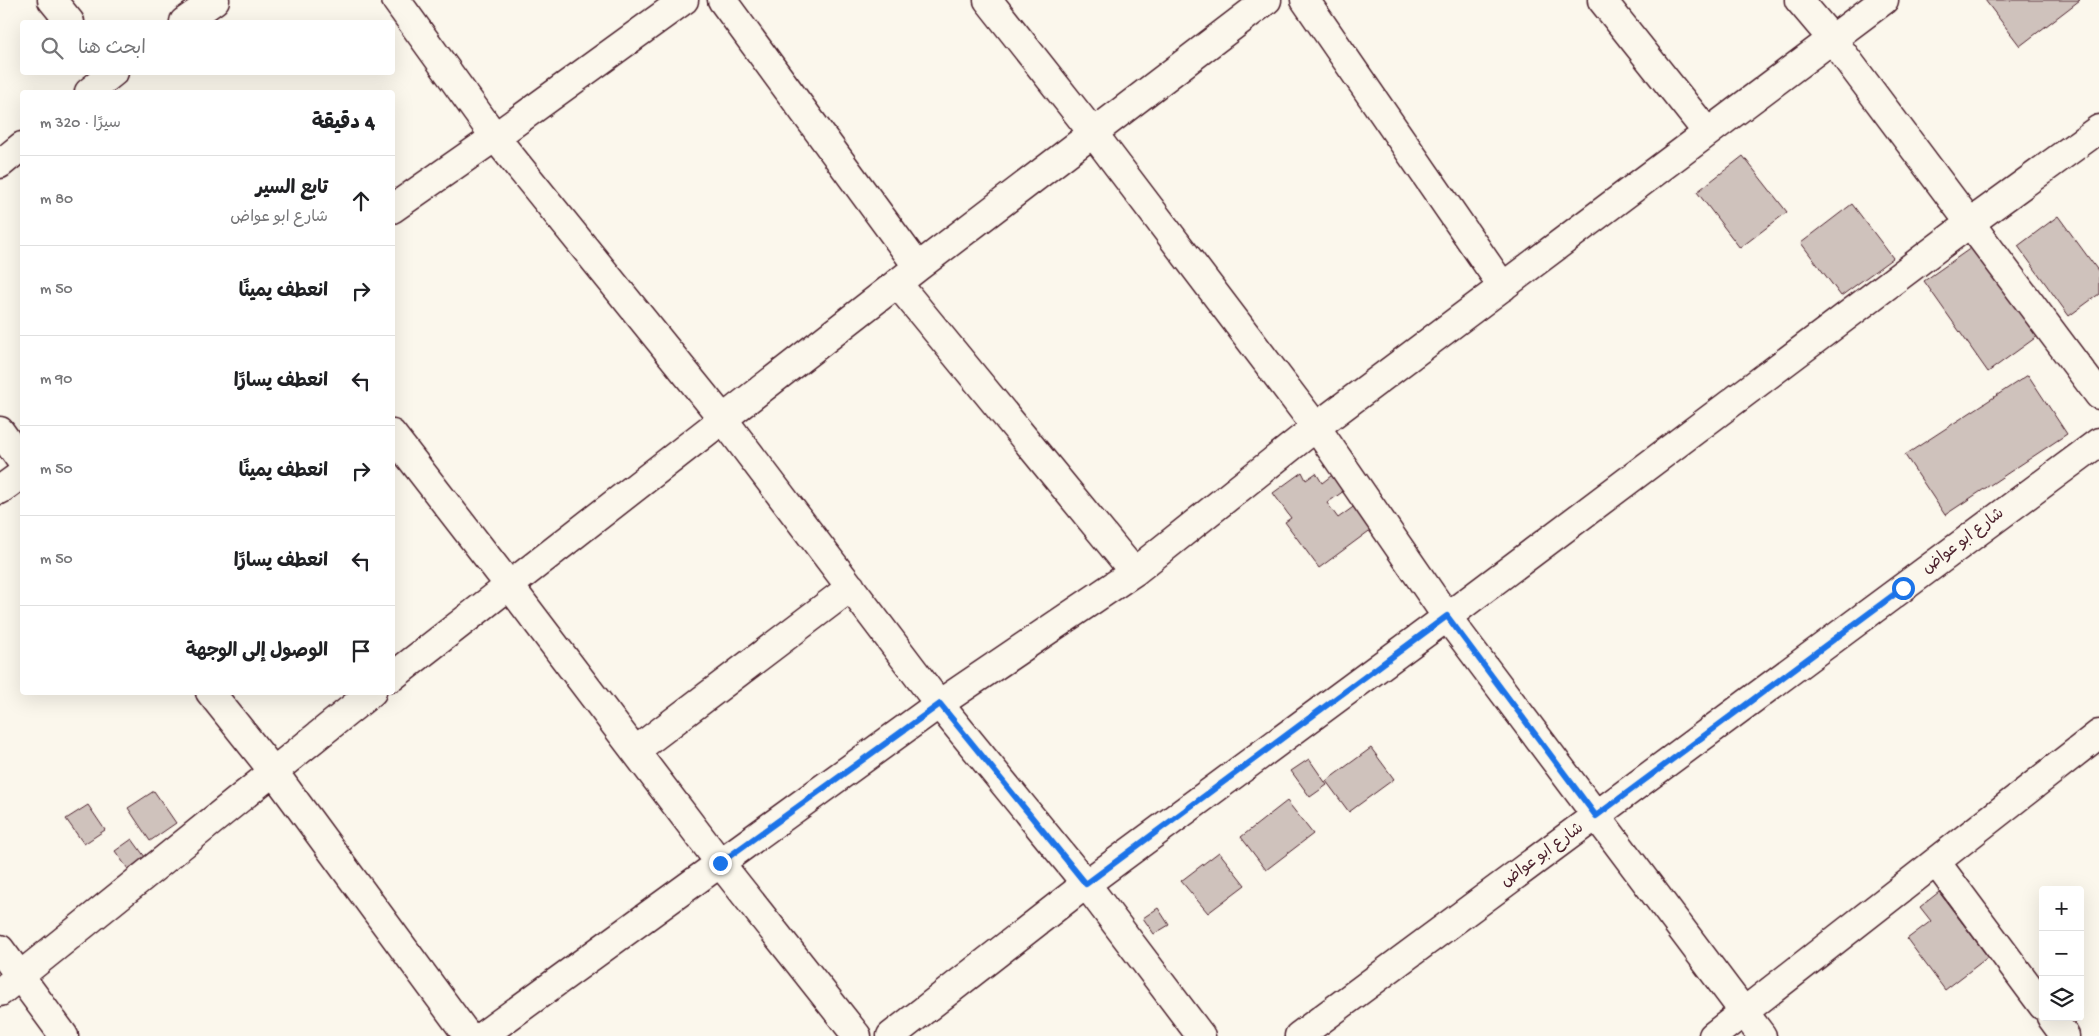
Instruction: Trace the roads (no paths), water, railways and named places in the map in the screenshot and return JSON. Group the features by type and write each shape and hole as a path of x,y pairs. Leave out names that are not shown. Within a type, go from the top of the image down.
{"street":[{"path":"52,0 68,20"},
{"path":"187,20 215,0"},
{"path":"396,0 495,137 723,419 940,704 1086,884 1202,1036"},
{"path":"395,207 684,0"},
{"path":"722,0 907,275 1134,572"},
{"path":"988,0 1093,133 1316,427 1447,616 1762,1036"},
{"path":"395,675 907,275 1267,0"},
{"path":"1305,0 1503,287"},
{"path":"1602,0 1706,132"},
{"path":"1799,0 1832,40 2099,395"},
{"path":"482,1036 940,704 1134,572 1316,427 1884,0"},
{"path":"93,90 114,78"},
{"path":"891,1036 1086,884 1447,616 1970,223 2099,129"},
{"path":"0,164 20,148"},
{"path":"0,431 20,459"},
{"path":"395,438 720,863 857,1036"},
{"name":"شارع ابو عواض","path":"1299,1036 2099,442"},
{"path":"0,490 20,475"},
{"path":"635,751 851,587"},
{"path":"212,695 273,770 468,1036"},
{"path":"10,984 368,695"},
{"path":"1713,1036 2099,734"},
{"path":"1936,862 2039,1001"},
{"path":"0,949 10,984 64,1036"},
{"path":"2054,1021 2065,1036"}]}
